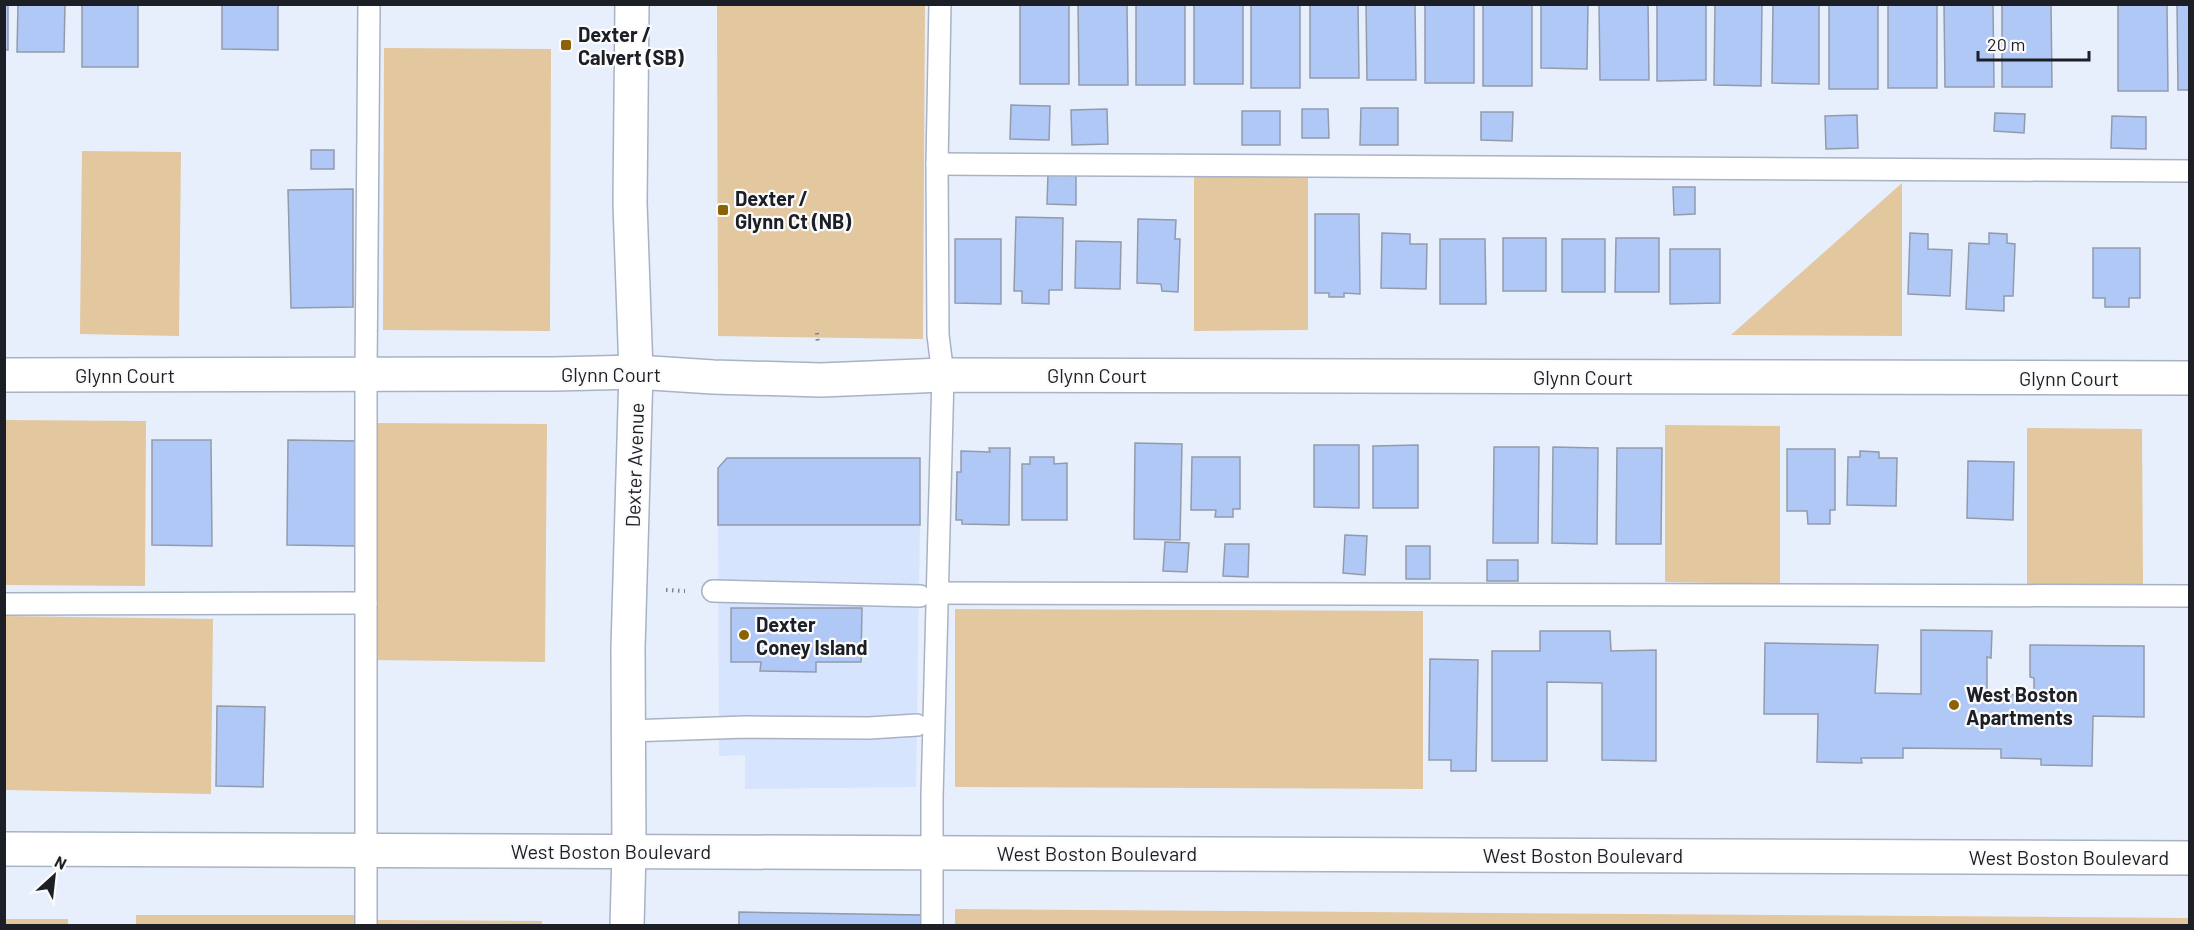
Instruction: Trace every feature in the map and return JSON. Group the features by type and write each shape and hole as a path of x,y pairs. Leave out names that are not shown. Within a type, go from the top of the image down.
{"street":[{"name":"Dexter Avenue","path":"627,926 630,590 636,372 630,203 632,4"},
{"name":"Glynn Court","path":"4,375 636,372 821,380 943,375 2190,378"},
{"name":"West Boston Boulevard","path":"4,849 2190,858"}],"lane":[{"path":"366,926 369,4"},
{"path":"932,926 929,595 943,375 939,335 937,164 940,4"},
{"path":"937,164 2190,171"},
{"path":"713,591 929,595 2190,596"},
{"path":"4,604 366,603"},
{"path":"628,731 746,727 868,728 917,725"}],"path":[{"path":"630,590 713,591"}],"shaded area":[{"path":"717,5 925,5 923,339 718,336"},
{"path":"384,48 551,49 550,331 383,330"},
{"path":"82,151 181,152 179,336 80,334"},
{"path":"1194,177 1308,177 1308,330 1194,331"},
{"path":"1902,183 1902,336 1731,335"},
{"path":"5,420 146,421 145,586 5,585"},
{"path":"372,423 547,424 545,662 370,660"},
{"path":"1665,425 1780,426 1780,584 1665,582"},
{"path":"2027,428 2142,429 2143,586 2027,584"},
{"path":"718,525 920,525 916,787 745,789 745,755 719,756"},
{"path":"955,609 1423,611 1423,789 955,787"},
{"path":"5,616 213,619 211,794 5,790"},
{"path":"955,909 2189,918 2190,925 955,926"},
{"path":"136,915 357,915 357,926 136,926"},
{"path":"5,919 68,919 68,925 5,925"},
{"path":"378,920 542,921 542,925 378,926"}],"building":[{"path":"4,4 8,4 8,50 4,50"},
{"path":"18,4 65,4 64,52 17,52"},
{"path":"82,4 138,4 138,67 82,67"},
{"path":"222,4 278,4 278,50 222,49"},
{"path":"1020,4 1069,4 1069,84 1020,84"},
{"path":"1078,4 1127,4 1128,85 1079,85"},
{"path":"1136,4 1185,4 1185,85 1136,85"},
{"path":"1194,4 1243,4 1243,84 1194,84"},
{"path":"1251,4 1300,4 1300,88 1251,88"},
{"path":"1310,4 1358,4 1359,78 1310,78"},
{"path":"1366,4 1415,4 1416,80 1367,80"},
{"path":"1425,4 1474,4 1474,83 1425,83"},
{"path":"1483,4 1532,4 1532,86 1483,86"},
{"path":"1541,4 1588,4 1587,69 1541,68"},
{"path":"1599,4 1648,4 1649,80 1600,80"},
{"path":"1657,4 1706,4 1706,80 1657,81"},
{"path":"1715,4 1762,4 1761,86 1714,85"},
{"path":"1773,4 1819,4 1819,84 1772,83"},
{"path":"1829,4 1878,4 1878,89 1829,89"},
{"path":"1888,4 1937,4 1937,88 1888,88"},
{"path":"1944,4 1993,4 1994,87 1945,87"},
{"path":"2002,4 2051,4 2052,87 2002,87"},
{"path":"2118,4 2167,4 2168,91 2118,91"},
{"path":"2177,4 2190,4 2190,90 2178,90"},
{"path":"1011,105 1050,106 1049,140 1010,139"},
{"path":"1361,108 1398,108 1398,145 1360,145"},
{"path":"1107,109 1108,144 1072,145 1071,110"},
{"path":"1302,109 1328,109 1329,138 1302,138"},
{"path":"1242,111 1280,111 1280,145 1242,145"},
{"path":"1481,112 1513,112 1512,141 1481,140"},
{"path":"1995,113 2025,114 2024,133 1994,131"},
{"path":"1857,115 1858,148 1826,149 1825,116"},
{"path":"2112,116 2146,117 2146,149 2111,148"},
{"path":"311,150 334,150 334,169 311,169"},
{"path":"1048,173 1076,173 1076,205 1047,204"},
{"path":"1673,187 1695,187 1695,214 1674,215"},
{"path":"353,189 353,307 291,308 288,190"},
{"path":"1315,214 1359,214 1360,294 1344,293 1344,297 1329,297 1329,293 1315,293"},
{"path":"1016,217 1063,218 1062,290 1049,290 1049,304 1022,303 1022,291 1014,291"},
{"path":"1138,219 1176,220 1175,239 1180,239 1178,292 1162,291 1161,284 1137,283"},
{"path":"1382,233 1410,234 1410,244 1427,244 1426,289 1381,288"},
{"path":"1910,233 1928,234 1928,249 1952,250 1950,296 1908,294"},
{"path":"1989,233 2007,234 2007,243 2015,244 2013,296 2004,296 2004,311 1966,309 1969,243 1989,244"},
{"path":"1503,238 1546,238 1546,291 1503,291"},
{"path":"1616,238 1659,238 1659,292 1615,292"},
{"path":"955,239 1001,239 1001,304 955,303"},
{"path":"1440,239 1485,239 1486,304 1440,304"},
{"path":"1562,239 1605,239 1605,292 1562,292"},
{"path":"1076,241 1121,242 1120,289 1075,288"},
{"path":"2093,248 2140,248 2140,298 2129,298 2129,307 2105,307 2105,298 2093,298"},
{"path":"1670,249 1720,249 1720,303 1670,304"},
{"path":"152,440 211,440 212,546 152,545"},
{"path":"288,440 357,441 356,546 287,545"},
{"path":"1135,443 1182,444 1180,540 1134,539"},
{"path":"1314,445 1359,445 1359,508 1314,507"},
{"path":"1418,445 1418,508 1373,508 1373,446"},
{"path":"1494,447 1539,447 1538,543 1493,543"},
{"path":"1553,447 1598,448 1597,544 1552,543"},
{"path":"989,448 1010,448 1009,525 962,524 962,520 956,520 957,472 961,472 961,451 990,452"},
{"path":"1617,448 1662,448 1661,544 1616,544"},
{"path":"1787,449 1835,449 1835,510 1830,510 1830,524 1808,524 1807,511 1787,511"},
{"path":"1860,451 1879,452 1879,458 1897,458 1896,506 1847,505 1848,457 1860,457"},
{"path":"1030,457 1054,457 1054,464 1067,463 1067,520 1022,520 1022,464 1030,464"},
{"path":"1192,457 1240,457 1240,509 1233,509 1233,517 1215,517 1216,510 1191,510"},
{"path":"727,458 920,458 920,525 718,525 718,468"},
{"path":"1968,461 2014,462 2013,520 1967,518"},
{"path":"1345,535 1367,536 1365,575 1343,573"},
{"path":"1165,542 1189,543 1187,572 1163,571"},
{"path":"1225,544 1249,544 1248,577 1223,576"},
{"path":"1406,546 1430,546 1430,579 1406,579"},
{"path":"1487,560 1518,560 1518,581 1487,581"},
{"path":"731,608 862,608 861,662 816,662 816,672 760,671 761,662 731,662"},
{"name":"West Boston Apartments","path":"1921,630 1992,631 1991,658 1987,657 1987,694 2034,695 2034,678 2030,677 2030,645 2144,646 2144,717 2093,716 2092,766 2041,765 2041,759 2001,758 2001,749 1903,748 1903,758 1861,758 1862,763 1817,762 1818,714 1764,714 1765,643 1878,645 1875,693 1921,694"},
{"path":"1540,631 1610,631 1611,651 1656,650 1656,761 1602,760 1602,683 1547,682 1547,761 1492,761 1492,651 1540,651"},
{"path":"1430,659 1478,660 1476,771 1451,771 1451,760 1429,760"},
{"path":"217,706 265,707 263,787 216,786"},
{"path":"739,912 921,915 921,926 739,926"}],"place":[{"name":"Dexter / Calvert (SB)","path":"566,45"},
{"name":"Dexter / Glynn Ct (NB)","path":"723,210"},
{"name":"Dexter Coney Island","path":"744,635"},
{"name":"West Boston Apartments","path":"1954,705"}]}
